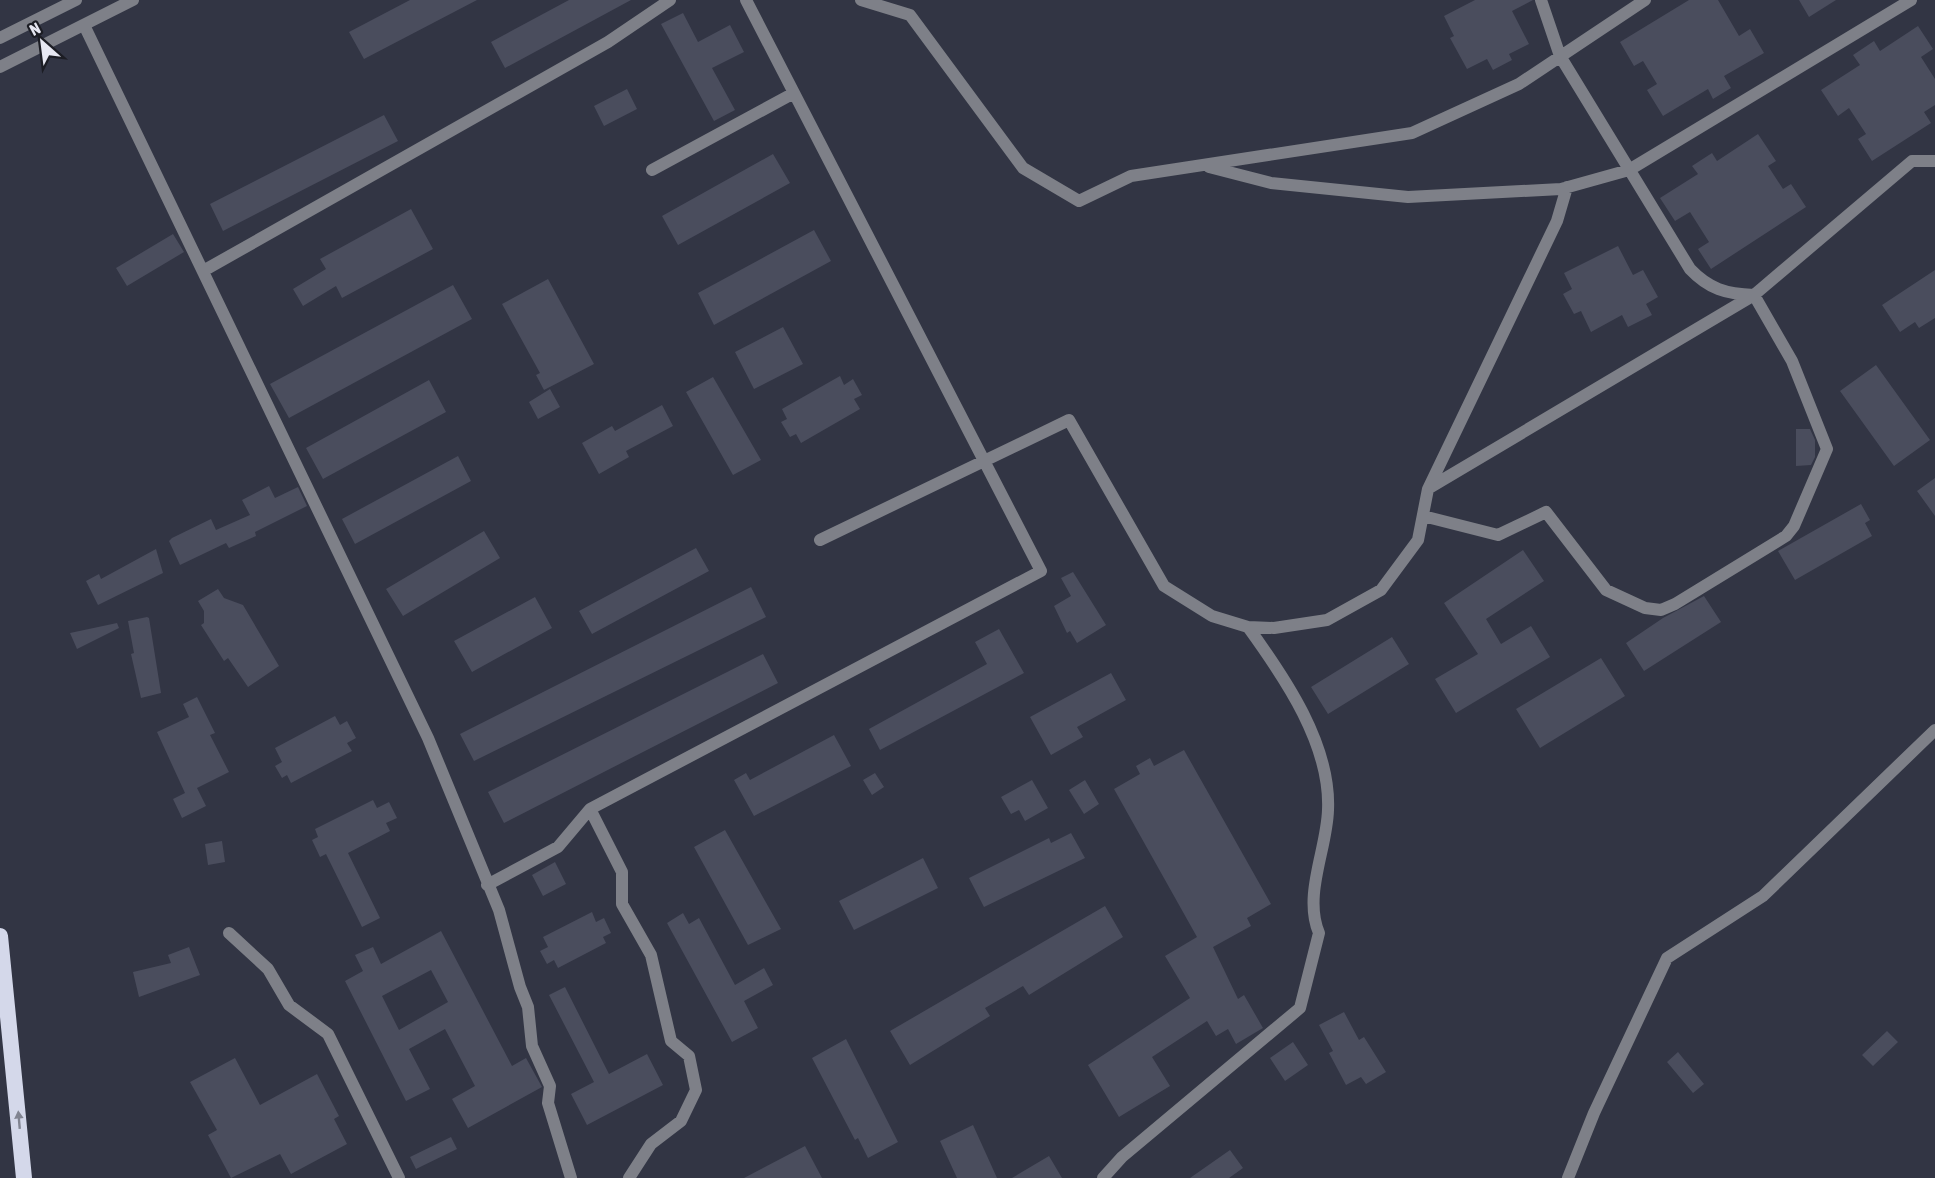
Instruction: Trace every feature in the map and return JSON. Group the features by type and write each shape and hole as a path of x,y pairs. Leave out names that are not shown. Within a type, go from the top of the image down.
{"highway":[{"path":"0,936 24,1178"}],"street":[{"path":"0,38 76,0"},
{"path":"0,68 133,0"},
{"path":"203,271 608,42 670,0"},
{"path":"487,885 558,847 590,809 1041,571 747,0"},
{"path":"861,0 910,15 1023,168 1078,201 1131,176 1412,133 1520,84 1645,0"},
{"path":"1541,0 1560,56 1675,248 1703,283 1734,295 1754,295"},
{"path":"1203,165 1271,183 1408,197 1568,187 1629,170 1911,0"},
{"path":"84,25 428,738 466,825 487,885 499,910 520,987 528,1007 532,1046 550,1086 548,1103 571,1178"},
{"path":"652,170 794,93"},
{"path":"1428,489 1754,295 1912,161 1935,161"},
{"path":"820,540 1069,420 1164,585 1212,616 1248,627 1274,628 1327,620 1381,591 1418,540 1428,489 1557,221 1568,187"},
{"path":"1423,516 1498,535 1546,512 1606,590 1645,608 1661,610 1675,604 1777,542 1794,526 1827,449 1792,361 1754,295"},
{"path":"1103,1178 1122,1156 1300,1008 1319,933 1316,926 1314,895 1326,833 1327,789 1317,744 1307,721 1248,627"},
{"path":"1568,1178 1594,1113 1667,958 1763,896 1935,730"},
{"path":"590,809 622,872 622,904 651,955 670,1041 689,1056 696,1090 681,1121 651,1144 629,1178"},
{"path":"228,933 268,969 289,1005 328,1034 399,1178"}],"building":[{"path":"410,0 477,0 364,59 349,32"},
{"path":"569,0 631,0 505,68 491,42"},
{"path":"1475,0 1533,0 1512,11 1529,44 1509,54 1512,60 1493,70 1487,59 1467,69 1450,38 1454,36 1444,16"},
{"path":"1689,0 1718,0 1739,36 1750,29 1764,53 1724,76 1731,88 1713,99 1708,89 1663,116 1647,90 1657,84 1643,61 1634,66 1620,42"},
{"path":"1799,0 1836,0 1809,17"},
{"path":"683,13 698,42 730,25 744,52 712,68 735,110 714,121 661,24"},
{"path":"1918,26 1933,49 1921,57 1935,79 1935,105 1924,112 1931,123 1872,161 1858,139 1866,134 1849,108 1838,116 1821,90 1860,65 1853,55 1874,41 1880,51"},
{"path":"627,89 637,109 604,126 594,106"},
{"path":"384,115 398,141 223,231 210,204"},
{"path":"1758,134 1776,161 1768,166 1783,189 1791,184 1806,207 1711,269 1698,249 1709,242 1690,212 1675,221 1660,198 1698,174 1692,166 1712,153 1717,161"},
{"path":"773,154 790,183 678,245 662,216"},
{"path":"411,209 433,249 342,298 336,286 303,306 293,289 326,269 320,259"},
{"path":"814,230 831,261 714,325 698,293"},
{"path":"173,234 184,252 127,286 116,268"},
{"path":"1618,246 1633,275 1643,270 1658,297 1646,304 1652,315 1628,327 1622,315 1591,332 1581,311 1574,314 1563,294 1572,289 1564,273"},
{"path":"1935,270 1935,318 1919,328 1915,322 1900,332 1882,305"},
{"path":"548,279 594,364 544,390 536,375 540,373 502,304"},
{"path":"453,285 472,319 289,418 270,384"},
{"path":"783,327 803,364 754,389 735,352"},
{"path":"1876,365 1930,440 1894,466 1840,391"},
{"path":"840,376 844,385 853,379 862,395 854,399 860,409 801,443 796,434 790,437 781,422 787,419 782,409"},
{"path":"713,377 761,460 733,475 686,392"},
{"path":"429,380 446,412 323,479 306,448"},
{"path":"550,389 560,407 538,419 529,402"},
{"path":"662,405 673,426 626,451 629,457 599,474 582,443 612,426 615,431"},
{"path":"1796,429 1810,429 1815,440 1815,457 1811,465 1796,466"},
{"path":"458,456 471,481 355,544 342,519"},
{"path":"1935,478 1935,516 1917,491"},
{"path":"269,486 275,498 298,487 307,506 255,532 256,536 229,548 226,543 180,565 169,541 172,538 211,519 216,530 250,515 242,500"},
{"path":"1861,504 1870,520 1865,523 1872,536 1795,580 1778,551"},
{"path":"484,531 500,558 403,616 386,589"},
{"path":"696,548 709,571 592,634 579,611"},
{"path":"156,549 163,573 98,605 86,581 99,574 101,579"},
{"path":"1523,550 1544,581 1486,619 1501,644 1531,626 1550,657 1456,713 1435,679 1478,654 1444,603"},
{"path":"1073,572 1106,625 1077,643 1070,631 1067,633 1054,606 1071,596 1061,578"},
{"path":"751,587 766,617 474,761 460,734"},
{"path":"218,589 224,598 243,605 279,666 248,687 228,658 224,661 201,625 204,623 204,611 198,601"},
{"path":"1704,596 1721,622 1644,671 1626,643 1663,618"},
{"path":"535,597 552,628 472,672 454,641"},
{"path":"147,617 161,693 141,698 131,654 134,653 128,621"},
{"path":"117,623 119,628 77,649 70,633"},
{"path":"999,629 1024,673 880,750 869,729 987,664 975,642"},
{"path":"1392,637 1409,664 1328,714 1311,687"},
{"path":"763,654 778,683 504,823 488,792"},
{"path":"1601,658 1625,696 1540,748 1516,709"},
{"path":"1111,673 1126,700 1077,727 1083,737 1051,755 1030,717"},
{"path":"197,697 215,733 210,735 229,772 197,788 206,806 182,818 173,799 185,793 157,732 189,717 183,704"},
{"path":"335,716 340,725 347,721 356,738 347,743 352,751 291,783 287,775 282,778 275,766 282,762 275,748"},
{"path":"834,735 851,766 754,816 734,780 746,773 750,780"},
{"path":"1184,750 1271,904 1247,918 1251,926 1213,947 1238,999 1244,995 1263,1028 1236,1044 1228,1029 1216,1036 1207,1021 1152,1057 1170,1086 1119,1117 1088,1065 1190,998 1165,956 1197,937 1114,789 1140,774 1136,766 1150,758 1154,766"},
{"path":"875,773 884,787 872,795 863,780"},
{"path":"1032,780 1048,808 1025,821 1019,810 1011,814 1001,797"},
{"path":"1085,780 1099,804 1084,814 1069,790"},
{"path":"373,800 377,808 389,802 397,818 386,823 390,831 348,853 380,918 362,927 326,854 320,857 312,840 318,837 315,829"},
{"path":"725,830 781,929 748,945 694,847"},
{"path":"1071,833 1085,858 984,907 969,878 1049,838 1051,843"},
{"path":"222,841 225,862 208,865 205,844"},
{"path":"923,858 938,888 854,930 839,901"},
{"path":"555,862 566,884 543,896 532,875"},
{"path":"1105,906 1123,937 1029,995 1023,986 985,1008 990,1016 910,1065 890,1031"},
{"path":"592,912 596,922 604,918 611,933 603,937 606,943 558,968 554,960 547,964 540,951 548,947 543,937"},
{"path":"683,913 689,924 699,918 735,985 764,968 773,985 744,1001 758,1028 732,1042 667,923"},
{"path":"441,931 512,1066 526,1058 542,1087 468,1128 452,1099 475,1086 445,1029 409,1049 430,1089 406,1101 345,981 363,971 355,955 373,947 381,964","holes":["431,970 448,1002 399,1030 382,996"]},
{"path":"189,947 200,975 139,997 133,972 171,963 168,955"},
{"path":"565,987 609,1074 647,1054 663,1085 587,1125 571,1094 594,1082 549,995"},
{"path":"1344,1012 1359,1040 1364,1037 1386,1072 1366,1084 1361,1077 1346,1085 1329,1053 1333,1051 1319,1025"},
{"path":"1887,1031 1898,1042 1873,1066 1862,1055"},
{"path":"846,1039 898,1142 868,1158 858,1138 855,1140 812,1058"},
{"path":"1293,1042 1308,1065 1285,1081 1270,1058"},
{"path":"1678,1052 1704,1084 1693,1093 1667,1062"},
{"path":"235,1058 260,1105 317,1074 339,1116 334,1119 347,1144 291,1174 280,1154 231,1178 208,1135 217,1130 190,1082"},
{"path":"973,1125 997,1178 957,1178 940,1141"},
{"path":"451,1137 457,1149 416,1169 410,1157"},
{"path":"805,1146 822,1178 744,1178"},
{"path":"1230,1150 1243,1168 1229,1178 1190,1178"},
{"path":"1049,1156 1062,1178 1012,1178"}]}
